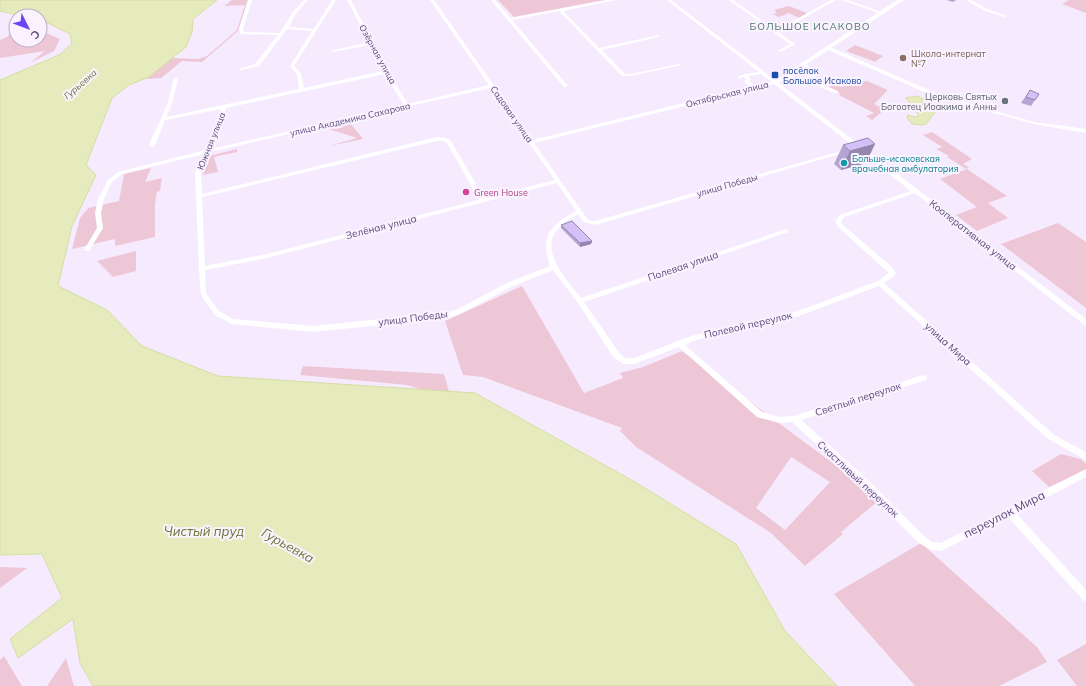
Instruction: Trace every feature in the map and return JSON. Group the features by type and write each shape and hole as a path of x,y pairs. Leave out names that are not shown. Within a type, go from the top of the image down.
{"street":[{"path":"250,0 241,29 242,33 280,34"},
{"path":"240,69 256,66 286,28 294,13 306,0"},
{"path":"302,91 298,74 292,66 334,0"},
{"name":"Озёрная улица","path":"349,0 386,72 408,107"},
{"name":"Садовая улица","path":"432,0 586,221 595,224"},
{"path":"494,0 566,86"},
{"path":"510,19 614,0"},
{"path":"669,0 776,82"},
{"path":"731,0 793,44 781,51"},
{"path":"775,30 787,26 834,0"},
{"path":"844,0 882,12"},
{"name":"Октябрьская улица","path":"532,142 776,82 901,0"},
{"path":"968,0 986,10 1005,16"},
{"path":"560,10 624,75 631,75 679,65"},
{"path":"286,28 314,30"},
{"path":"598,49 658,36"},
{"path":"332,51 371,43"},
{"path":"828,48 938,96 1034,123 1086,131"},
{"path":"803,65 816,71 816,73 804,82"},
{"name":"Южная улица","path":"217,312 203,293 198,173 208,151 224,107 386,72"},
{"path":"739,77 763,72"},
{"path":"745,75 749,80 746,81 754,88"},
{"path":"787,75 804,82 811,81 836,92"},
{"path":"152,145 170,103 176,79"},
{"name":"Кооперативная улица","path":"776,82 794,98 1086,323"},
{"name":"улица Академика Сахарова","path":"88,250 100,228 98,212 101,199 110,181 120,173 208,151 408,107 492,86"},
{"path":"164,119 224,107"},
{"path":"199,196 436,139 444,139 449,142 483,201"},
{"name":"улица Победы","path":"595,224 859,148"},
{"name":"Зелёная улица","path":"201,269 267,256 559,181"},
{"path":"880,283 893,273 840,226 838,221 842,216 916,191"},
{"path":"580,211 560,222 552,229 548,243 548,253 554,267 580,301"},
{"name":"Полевая улица","path":"580,301 786,231"},
{"name":"улица Победы","path":"217,312 232,321 313,329 449,315 460,311 509,285 554,267"},
{"name":"Полевой переулок","path":"580,301 617,356 624,361 634,360 678,343 799,313 880,283"},
{"name":"улица Мира","path":"880,283 1051,437 1086,456"},
{"name":"Светлый переулок","path":"678,343 760,415 779,420 794,419 923,378"},
{"name":"Счастливый переулок","path":"794,419 862,480 922,540"},
{"name":"переулок Мира","path":"922,540 931,546 941,547 1086,473"},
{"path":"1009,512 1086,597"}],"shaded area":[{"path":"232,0 248,0 238,31 202,62 182,61 161,78 146,79 171,58 198,59 207,56 237,30 245,5 224,6"},
{"path":"498,0 604,0 514,17"},
{"path":"1069,0 1086,0 1086,13 1062,4"},
{"path":"789,6 807,13 799,18 789,13 779,17 772,14 777,13 774,10"},
{"path":"48,34 60,39 54,51 30,63 45,51 0,58 0,40 8,36 8,48 48,48"},
{"path":"855,45 883,56 875,62 846,51"},
{"path":"867,81 888,90 874,104 887,110 883,111 872,120 866,116 874,113 839,95 840,93 827,88 832,85 843,87 847,84"},
{"path":"351,124 363,139 329,146 357,138 329,129"},
{"path":"932,132 972,159 963,164 969,167 966,169 947,157 949,156 936,149 942,147 923,135"},
{"path":"237,149 237,152 214,157 218,172 203,175 209,156"},
{"path":"151,168 145,182 162,178 160,191 157,192 155,204 155,237 115,246 115,239 72,249 80,218 88,208 119,201 124,174"},
{"path":"967,169 1007,196 988,203 1008,218 977,231 956,215 977,207 940,179"},
{"path":"1058,223 1086,242 1086,308 1001,244"},
{"path":"136,251 136,271 113,277 97,261"},
{"path":"522,286 584,393 623,378 620,373 643,367 682,351 854,479 877,502 841,532 843,534 805,566 771,533 636,447 620,431 622,428 483,377 463,375 445,321","holes":["791,457 830,482 785,530 756,508"]},
{"path":"303,366 444,374 451,398 443,397 407,385 300,375"},
{"path":"1061,454 1081,459 1086,464 1086,470 1049,487 1032,471"},
{"path":"921,543 1037,647 1047,662 999,686 915,686 834,594"},
{"path":"0,567 27,568 0,588"},
{"path":"1086,644 1086,686 1077,686 1057,660"},
{"path":"4,656 22,686 0,686 0,660"},
{"path":"66,658 74,686 47,686"}],"water":[{"name":"Чистый пруд","path":"0,0 217,0 193,19 192,32 186,47 149,77 129,85 112,98 86,165 96,175 72,226 58,286 107,310 142,346 218,376 475,393 635,482 736,544 785,631 837,686 93,686 80,663 73,619 18,658 10,639 62,598 42,554 0,555 0,80 59,55 72,44 70,34 48,23 48,8 8,8 8,13 0,11"},
{"path":"918,96 922,99 929,97 926,99 927,104 924,103 923,105 935,112 926,124 922,125 912,124 907,118 908,115 914,117 919,116 917,112 912,111 909,101 905,98"}],"building":[{"path":"1030,90 1039,94 1035,100 1026,97"},
{"path":"868,138 875,144 850,151 843,145"},
{"path":"572,221 592,241 580,243 561,225"}],"place":[{"name":"Школа-интернат №7","path":"903,58"},
{"name":"посёлок Большое Исаково","path":"775,75"},
{"name":"Церковь Святых Богоотец Иоакима и Анны","path":"1005,101"},
{"name":"Больше-исаковская врачебная амбулатория","path":"844,163"},
{"name":"Green House","path":"466,192"}],"district":[{"name":"БОЛЬШОЕ ИСАКОВО","path":"810,26"}],"water label":[{"name":"Гурьевка","path":"80,84"},
{"name":"Гурьевка","path":"288,545"}]}
